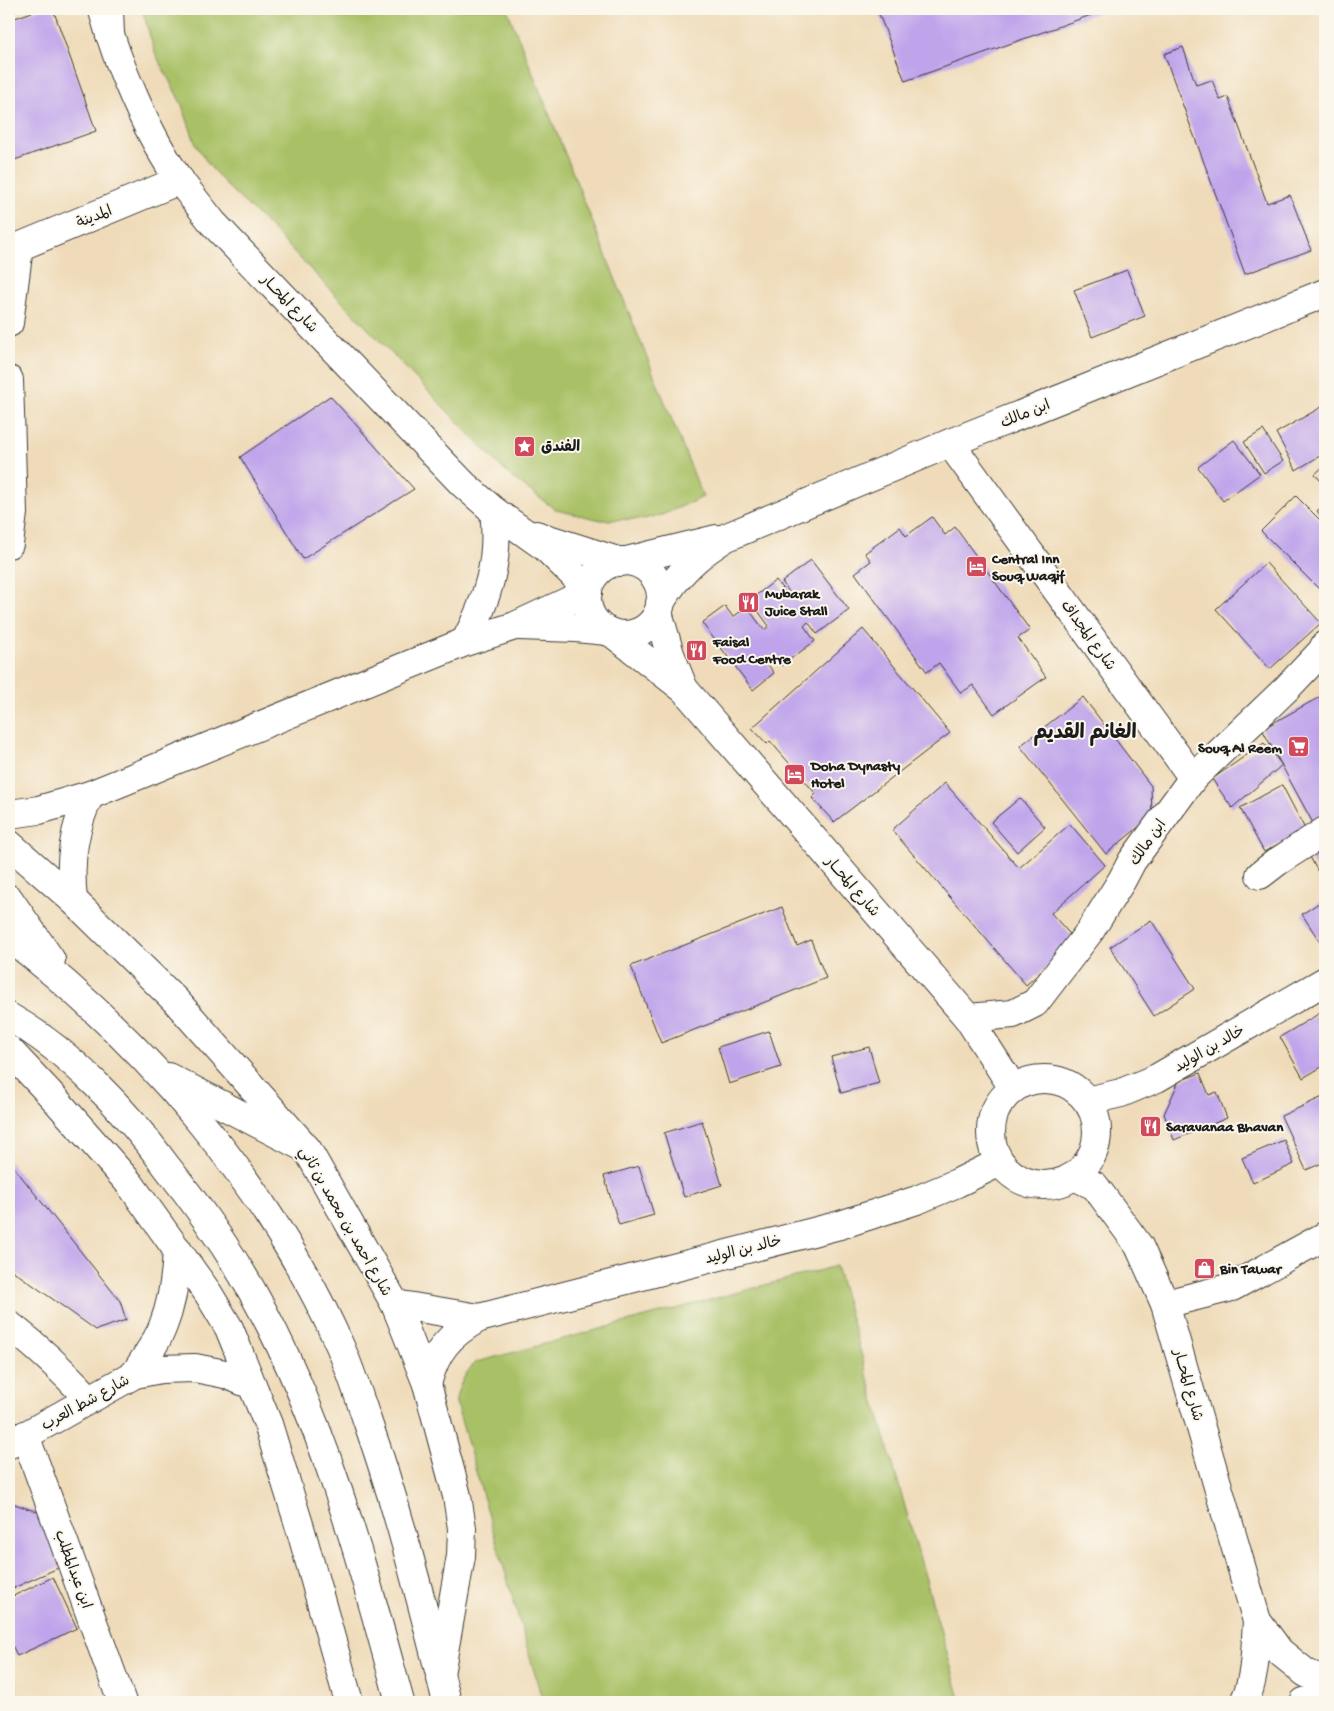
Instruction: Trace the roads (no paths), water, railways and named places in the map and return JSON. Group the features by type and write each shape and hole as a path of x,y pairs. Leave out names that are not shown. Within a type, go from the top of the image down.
{"street":[{"name":"شارع المحــار","path":"87,9 92,16 109,22"},
{"name":"شارع المحــار","path":"103,9 148,123 180,180 213,223 463,484 494,511 545,546 588,590"},
{"name":"المدينة","path":"14,249 180,180"},
{"path":"9,323 14,249"},
{"name":"ابن مالك","path":"624,562 727,537 950,443 1325,292"},
{"path":"9,380 13,513 9,544"},
{"name":"شارع المجداف","path":"950,443 1193,778"},
{"path":"465,642 485,602 491,580 495,555 496,530 494,511"},
{"name":"شارع المحــار","path":"523,532 550,538 624,562"},
{"name":"ابن مالك","path":"659,607 680,574 697,557 727,537"},
{"path":"515,626 576,628 621,635 639,632 654,620 659,607 657,584 652,575 636,564 624,562 610,564 600,570 593,578 588,590 589,610 593,619 609,632"},
{"path":"9,814 39,810 90,795 465,642 515,626 588,590"},
{"name":"شارع المحــار","path":"659,607 670,654 684,690"},
{"name":"شارع المحــار","path":"609,632 684,690 968,1018 1013,1088"},
{"name":"ابن مالك","path":"968,1018 1013,1014 1035,1003 1090,931 1122,880 1132,860 1193,778 1287,688 1322,651 1325,645"},
{"path":"73,900 71,884 72,852 79,821 90,795"},
{"path":"1260,875 1325,831"},
{"name":"شارع أحمد بن محمد بن ثاني","path":"9,844 73,900 176,1001 307,1149 395,1304 427,1384 457,1496 462,1528 461,1556 440,1674"},
{"path":"9,899 67,984"},
{"name":"شارع أحمد بن محمد بن ثاني","path":"9,937 67,984 157,1071 216,1142 255,1195 316,1295 341,1348 386,1474 447,1702"},
{"name":"خالد بن الوليد","path":"1087,1101 1121,1092 1157,1078 1325,981"},
{"path":"9,1017 56,1049 132,1122 210,1224 252,1291 294,1375 322,1442 357,1550 400,1702"},
{"path":"9,1050 55,1098 130,1184 208,1293 229,1328 268,1424 350,1702"},
{"path":"157,1071 307,1149"},
{"path":"1053,1078 1072,1086 1087,1101 1096,1120 1096,1141 1089,1161 1074,1176 1055,1184 1034,1184 1015,1177 1000,1162 992,1142 991,1122 999,1102 1013,1088 1032,1079 1053,1078"},
{"name":"خالد بن الوليد","path":"427,1384 432,1366 444,1346 456,1332 479,1318 840,1225 917,1200 1000,1162"},
{"name":"شارع المحــار","path":"1074,1176 1095,1186 1139,1246 1166,1304 1257,1621 1280,1652 1306,1673 1325,1681"},
{"path":"1166,1304 1232,1287 1325,1236"},
{"name":"شارع شط العرب","path":"135,1374 162,1328 171,1302 176,1276 177,1249"},
{"name":"خالد بن الوليد","path":"395,1304 479,1318"},
{"path":"9,1325 68,1376 88,1399"},
{"name":"شارع شط العرب","path":"17,1440 135,1374 161,1369 195,1368 225,1374 252,1385"},
{"name":"ابن عبدالمطلب","path":"17,1440 122,1702"},
{"name":"شارع المحــار","path":"1244,1702 1250,1690 1257,1621"},
{"path":"1304,1702 1325,1696"}],"place":[{"name":"الفندق","path":"525,446"},
{"name":"Central Inn Souq Waqif","path":"976,567"},
{"name":"Mubarak Juice Stall","path":"749,602"},
{"name":"Faisal Food Centre","path":"697,650"},
{"name":"Souq Al Reem","path":"1298,747"},
{"name":"Doha Dynasty Hotel","path":"795,774"},
{"name":"Saravanaa Bhavan","path":"1150,1126"},
{"name":"Bin Tawar","path":"1204,1268"}],"district":[{"name":"الغانم القديم","path":"1085,731"}]}
